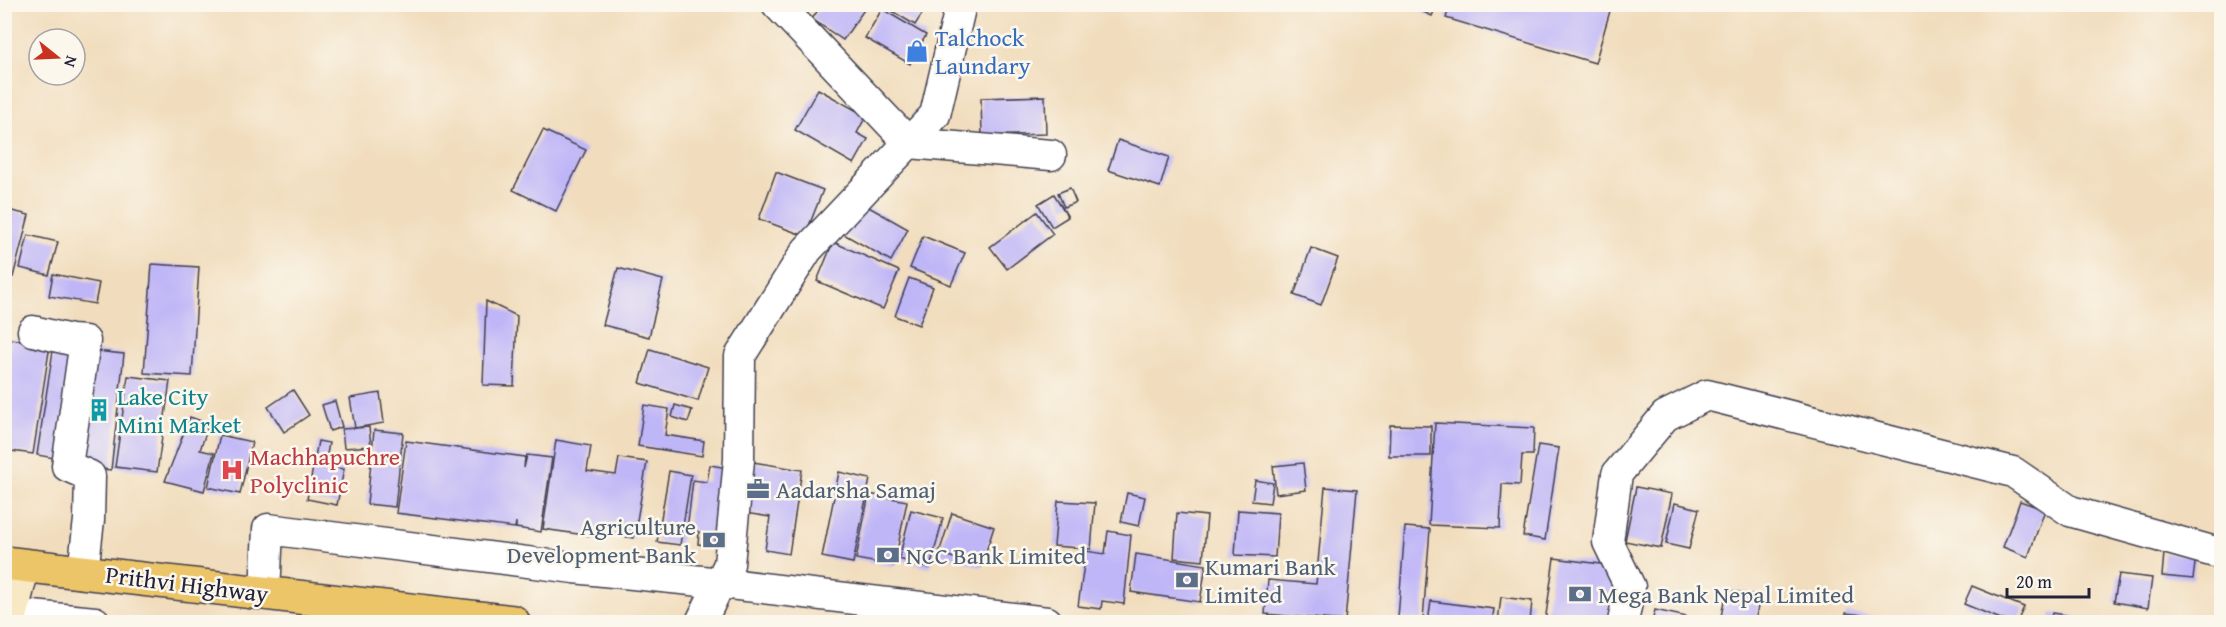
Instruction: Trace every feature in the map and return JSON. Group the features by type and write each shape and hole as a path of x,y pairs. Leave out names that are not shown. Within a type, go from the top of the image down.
{"highway":[{"name":"Prithvi Highway","path":"14,565 513,622"}],"main road":[{"path":"10,618 14,565"}],"street":[{"path":"777,4 909,143 1051,155"},
{"path":"701,622 729,564 739,460 740,356 807,250 935,115 961,4"},
{"path":"33,331 85,341 67,466 90,476 89,520 83,572"},
{"path":"1623,622 1630,587 1608,542 1617,474 1665,416 1707,395 2013,472 2070,511 2222,554"},
{"path":"266,593 268,529 573,568 721,582 1047,622"},
{"path":"10,618 95,622"}],"building":[{"path":"822,4 868,4 843,40 812,19"},
{"path":"1405,4 1437,4 1432,16"},
{"path":"1450,4 1612,4 1595,63 1446,18"},
{"path":"882,5 928,5 915,25"},
{"path":"882,9 926,35 910,64 865,38"},
{"path":"818,89 866,116 857,133 868,139 854,164 795,130"},
{"path":"1045,96 1046,134 982,136 981,98"},
{"path":"543,130 586,150 556,211 513,190"},
{"path":"1118,140 1169,157 1160,187 1108,170"},
{"path":"776,172 823,190 805,236 759,219"},
{"path":"1070,188 1076,202 1064,207 1058,193"},
{"path":"1054,194 1068,217 1052,227 1038,204"},
{"path":"858,201 908,229 891,261 840,232"},
{"path":"4,209 29,215 13,277 4,275"},
{"path":"1037,212 1053,234 1007,269 990,247"},
{"path":"28,235 58,242 49,275 20,268"},
{"path":"923,236 965,253 951,285 910,268"},
{"path":"833,242 899,271 883,309 817,281"},
{"path":"1311,248 1338,258 1321,305 1294,295"},
{"path":"152,264 199,267 192,376 144,373"},
{"path":"618,268 663,280 649,337 603,325"},
{"path":"53,274 99,283 95,304 49,296"},
{"path":"909,278 933,287 919,325 895,316"},
{"path":"486,301 517,316 514,386 483,385"},
{"path":"11,339 50,345 33,454 4,450 4,380"},
{"path":"54,344 83,349 65,460 37,455"},
{"path":"650,349 708,367 698,401 640,383"},
{"name":"Lake City Mini Market","path":"86,350 124,354 111,470 73,466"},
{"path":"128,376 170,381 157,472 115,467"},
{"path":"293,390 309,415 284,432 268,407"},
{"path":"380,393 384,423 355,428 350,398"},
{"path":"335,401 342,427 330,431 322,405"},
{"path":"644,405 669,409 665,435 704,441 702,456 638,446"},
{"path":"675,405 692,410 688,422 672,417"},
{"path":"190,417 209,424 200,450 214,453 204,491 165,481"},
{"path":"1435,423 1534,428 1533,455 1522,455 1520,485 1502,484 1500,528 1429,525"},
{"path":"1390,425 1431,426 1431,456 1389,456"},
{"path":"369,427 371,446 344,448 342,429"},
{"path":"374,430 403,433 395,507 367,504"},
{"path":"220,435 252,442 240,494 208,487"},
{"path":"556,440 591,446 587,471 616,475 619,458 647,462 634,538 607,534 606,538 543,529"},
{"path":"318,441 329,443 325,466 344,469 337,505 307,499"},
{"path":"406,441 525,457 524,468 527,455 552,458 541,532 516,528 516,522 515,528 396,513"},
{"path":"1538,445 1559,448 1545,540 1523,536"},
{"path":"747,461 802,470 789,554 765,550 770,517 738,512"},
{"path":"1303,463 1306,490 1276,494 1273,466"},
{"path":"710,465 734,469 724,548 698,544 699,532 687,530 693,480 707,482"},
{"path":"669,471 691,475 680,545 657,542"},
{"path":"839,472 870,479 853,563 822,557"},
{"path":"1255,480 1273,483 1270,503 1252,501"},
{"path":"1325,487 1357,490 1345,621 1265,614 1268,580 1316,584"},
{"path":"1636,487 1672,494 1661,548 1625,541"},
{"path":"1127,493 1145,497 1139,526 1121,522"},
{"path":"869,494 907,501 894,566 856,559"},
{"path":"1058,501 1095,503 1091,549 1054,546"},
{"path":"2020,501 2045,510 2028,557 2003,547"},
{"path":"1675,503 1699,509 1689,549 1666,544"},
{"path":"911,510 943,518 930,568 899,559"},
{"path":"1238,510 1278,513 1275,557 1235,555"},
{"path":"952,513 994,527 981,567 939,553"},
{"path":"1177,513 1207,516 1203,561 1174,558"},
{"path":"1405,527 1430,529 1423,620 1398,618"},
{"path":"1108,531 1131,535 1124,604 1102,601 1101,609 1078,606 1086,551 1105,554"},
{"path":"2164,553 2196,556 2193,579 2162,576"},
{"path":"1136,554 1206,565 1200,602 1131,592"},
{"name":"Mega Bank Nepal Limited","path":"1554,558 1616,566 1608,622 1545,622"},
{"path":"2119,574 2152,578 2148,608 2114,602"},
{"path":"1972,586 2024,607 2017,622 2008,622 1964,604"},
{"path":"1726,590 1760,596 1755,622 1720,622"},
{"path":"1501,597 1532,601 1530,622 1498,622"},
{"path":"1431,601 1494,609 1492,622 1428,622"},
{"path":"1655,610 1687,617 1686,622 1652,622"},
{"path":"1846,613 1871,616 1870,622 1845,622"},
{"path":"2052,613 2090,619 2089,622 2050,622"},
{"path":"1902,617 1935,621 1935,622 1901,622"}],"place":[{"name":"Talchock Laundary","path":"917,51"},
{"name":"Lake City Mini Market","path":"99,410"},
{"name":"Machhapuchre Polyclinic","path":"232,470"},
{"name":"Aadarsha Samaj","path":"758,489"},
{"name":"Agriculture Development Bank","path":"714,540"},
{"name":"NCC Bank Limited","path":"888,555"},
{"name":"Kumari Bank Limited","path":"1187,580"},
{"name":"Mega Bank Nepal Limited","path":"1580,594"}]}
